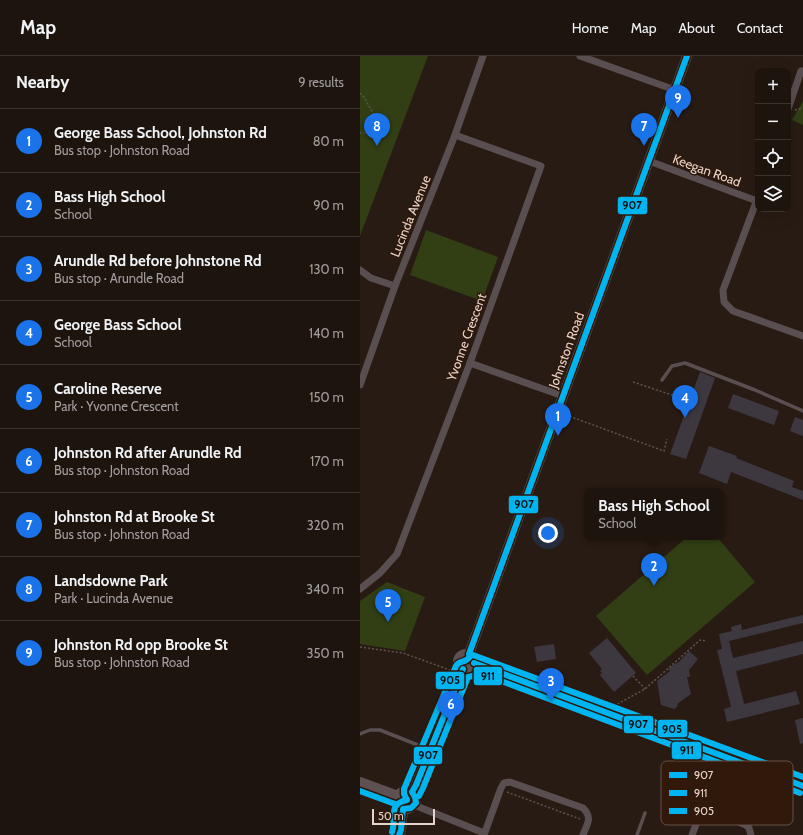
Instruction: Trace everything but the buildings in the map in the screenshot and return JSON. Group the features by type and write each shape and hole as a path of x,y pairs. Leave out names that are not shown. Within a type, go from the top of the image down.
{"street":[{"name":"Lucinda Avenue","path":"360,385 395,286 455,135 483,56"},
{"path":"580,56 674,90"},
{"name":"Johnston Road","path":"468,654 687,56"},
{"path":"790,104 801,71 803,71"},
{"name":"Yvonne Crescent","path":"360,589 380,573 397,554 470,363 541,166 455,135"},
{"name":"Keegan Road","path":"649,161 755,198"},
{"path":"755,204 723,290 724,302 733,311 803,336"},
{"path":"360,270 371,278 395,286"},
{"path":"470,363 563,396"},
{"path":"464,654 468,654 473,657 474,663 469,669 463,668 459,664 459,658 464,654"},
{"path":"474,663 738,761"},
{"path":"412,792 463,668"},
{"path":"720,761 722,755"},
{"path":"360,782 398,796"},
{"path":"414,805 485,834 500,790 504,783 510,782 583,808 588,813 589,818 582,835"},
{"path":"793,782 803,786"},
{"path":"405,790 412,792 415,796 414,805 409,809 403,808 398,804 398,796 405,790"},
{"path":"399,835 401,830 403,808"},
{"path":"692,835 696,825"},
{"path":"746,825 749,828 751,835"}],"lane":[{"path":"662,380 672,366 686,363 755,390 803,411"},
{"path":"360,734 370,730 380,730 430,750"},
{"path":"637,835 645,812"}],"path":[{"path":"360,93 364,97 378,122 376,128 368,133 360,133"},
{"path":"633,382 678,397"},
{"path":"557,412 664,450 667,439"},
{"path":"603,711 645,689 700,640 707,641"},
{"path":"360,647 403,652 450,670"},
{"path":"634,676 645,689"},
{"path":"500,790 588,822"}],"green space":[{"path":"360,56 428,56 360,236"},
{"path":"803,101 803,125 792,120"},
{"path":"426,230 498,257 482,301 410,275"},
{"path":"684,540 720,540 755,582 647,675 596,616"},
{"path":"387,582 425,597 405,651 360,644 360,601"}],"transit line":[{"name":"907","path":"469,654 687,56"},
{"name":"905","path":"392,832 395,808 401,802 407,800 404,794 404,789 456,666 458,663 467,660 473,655 760,761"},
{"name":"907","path":"474,663 736,761"},
{"name":"907","path":"399,835 401,830 403,809 411,808 416,803 412,792 463,669"},
{"name":"911","path":"419,796 468,677 473,676 477,672 715,761"},
{"name":"905","path":"793,773 803,777"},
{"name":"907","path":"793,782 803,786"},
{"name":"911","path":"793,790 800,793"},
{"name":"911","path":"360,791 395,804"}],"place":[{"name":"Johnston Rd opp Brooke St","path":"678,118"},
{"name":"Landsdowne Park","path":"377,146"},
{"name":"Johnston Rd at Brooke St","path":"644,146"},
{"name":"George Bass School","path":"685,418"},
{"name":"George Bass School, Johnston Rd","path":"558,436"},
{"name":"Bass High School","path":"654,586"},
{"name":"Caroline Reserve","path":"388,622"},
{"name":"Arundle Rd before Johnstone Rd","path":"551,701"},
{"name":"Johnston Rd after Arundle Rd","path":"451,724"}]}
